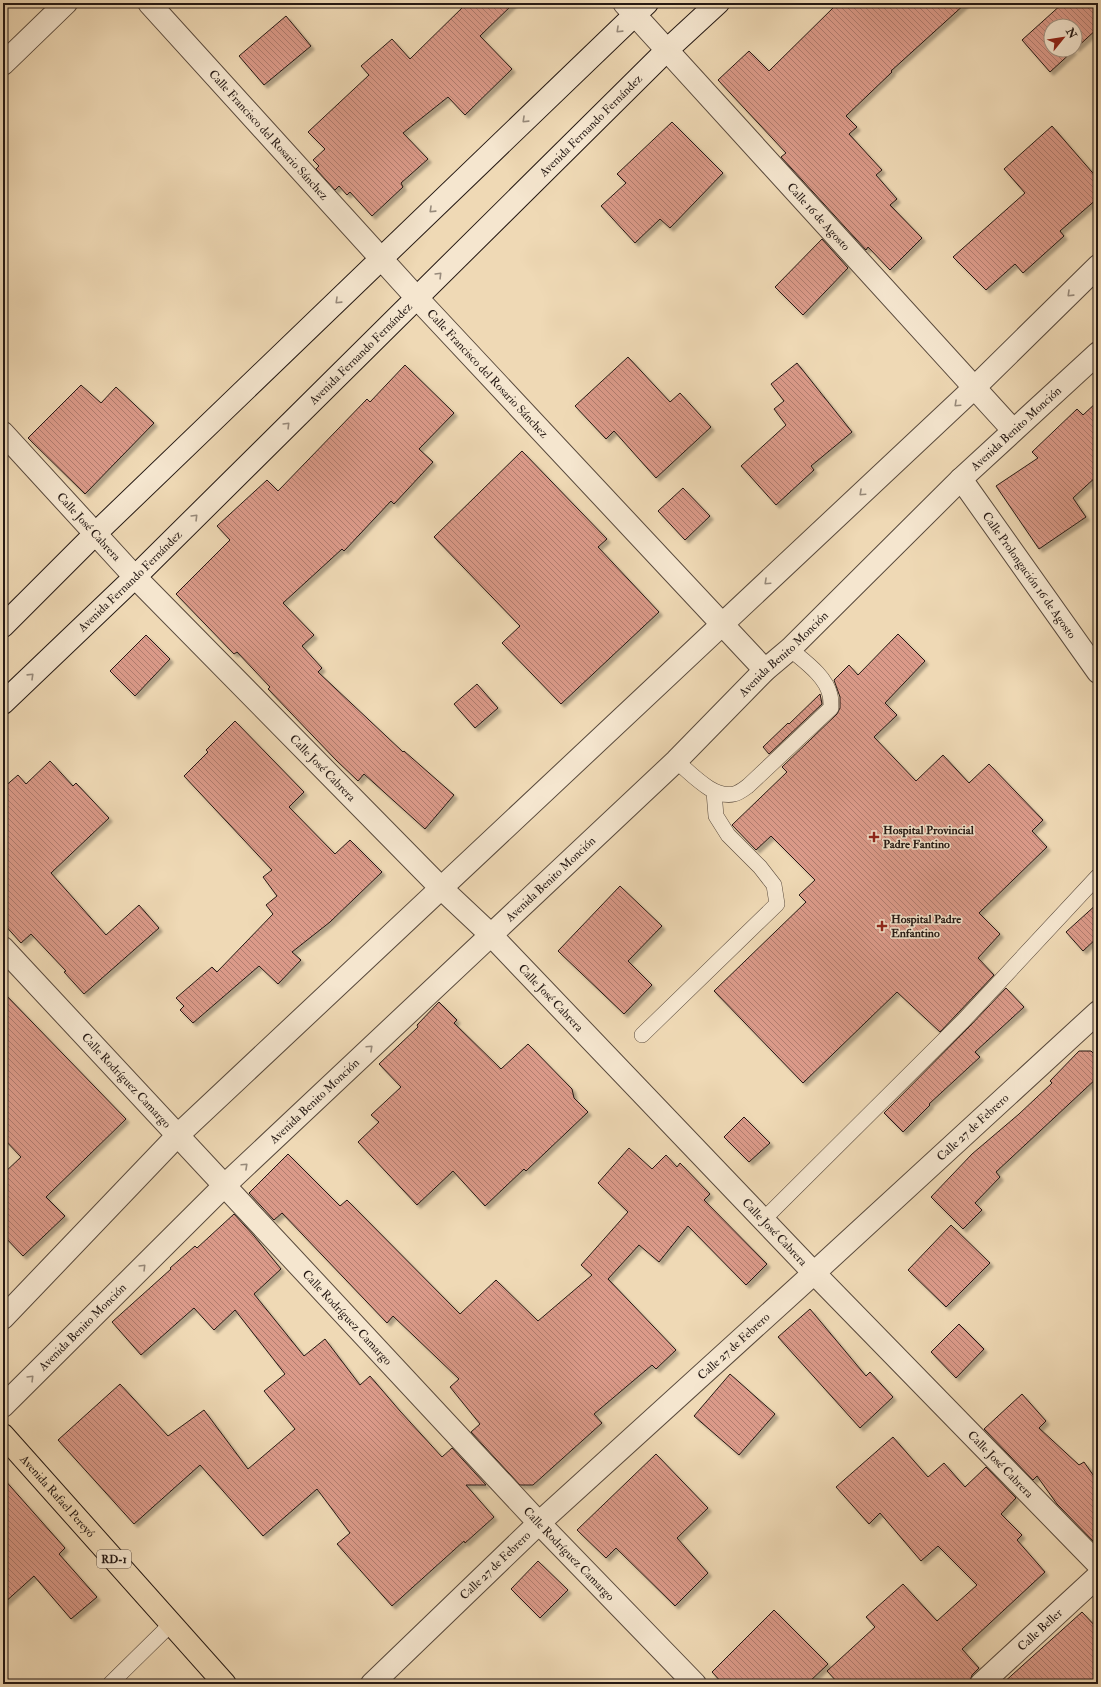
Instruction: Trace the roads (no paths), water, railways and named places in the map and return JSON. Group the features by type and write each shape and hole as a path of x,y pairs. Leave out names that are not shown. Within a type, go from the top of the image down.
{"main road":[{"name":"Avenida Rafael Pereyó","path":"3,1434 225,1684"}],"street":[{"path":"3,64 66,3"},
{"name":"Calle Francisco del Rosario Sánchez","path":"149,3 416,297 765,670"},
{"name":"Avenida Fernando Fernández","path":"3,703 135,577 416,297 667,50 718,3"},
{"path":"3,626 95,534 381,259 635,7"},
{"name":"Calle 16 de Agosto","path":"635,7 667,50 1013,430"},
{"path":"3,1318 178,1135 440,887 974,388 1098,266"},
{"name":"Avenida Benito Monción","path":"3,1406 225,1185 676,760 765,670 790,649 961,479 1098,353"},
{"name":"Calle José Cabrera","path":"3,433 135,577 440,887 490,934 814,1273 1098,1564"},
{"name":"Calle Prolongación 16 de Agosto","path":"961,479 1098,672"},
{"name":"Calle Rodríguez Camargo","path":"3,948 540,1523 695,1684"},
{"name":"Calle 27 de Febrero","path":"372,1684 540,1523 1098,1012"},
{"name":"Calle Beller","path":"981,1684 1098,1576"}],"lane":[{"path":"676,760 714,792 724,795 735,794 748,786 831,708 830,695 826,685 818,674 790,649"},
{"path":"642,1035 777,904 774,885 760,867 728,835 716,816 714,792"},
{"path":"763,1220 963,1020 1098,876"},
{"path":"110,1684 171,1624"}],"place":[{"name":"Hospital Provincial Padre Fantino","path":"874,837"},
{"name":"Hospital Padre Enfantino","path":"882,926"}]}
